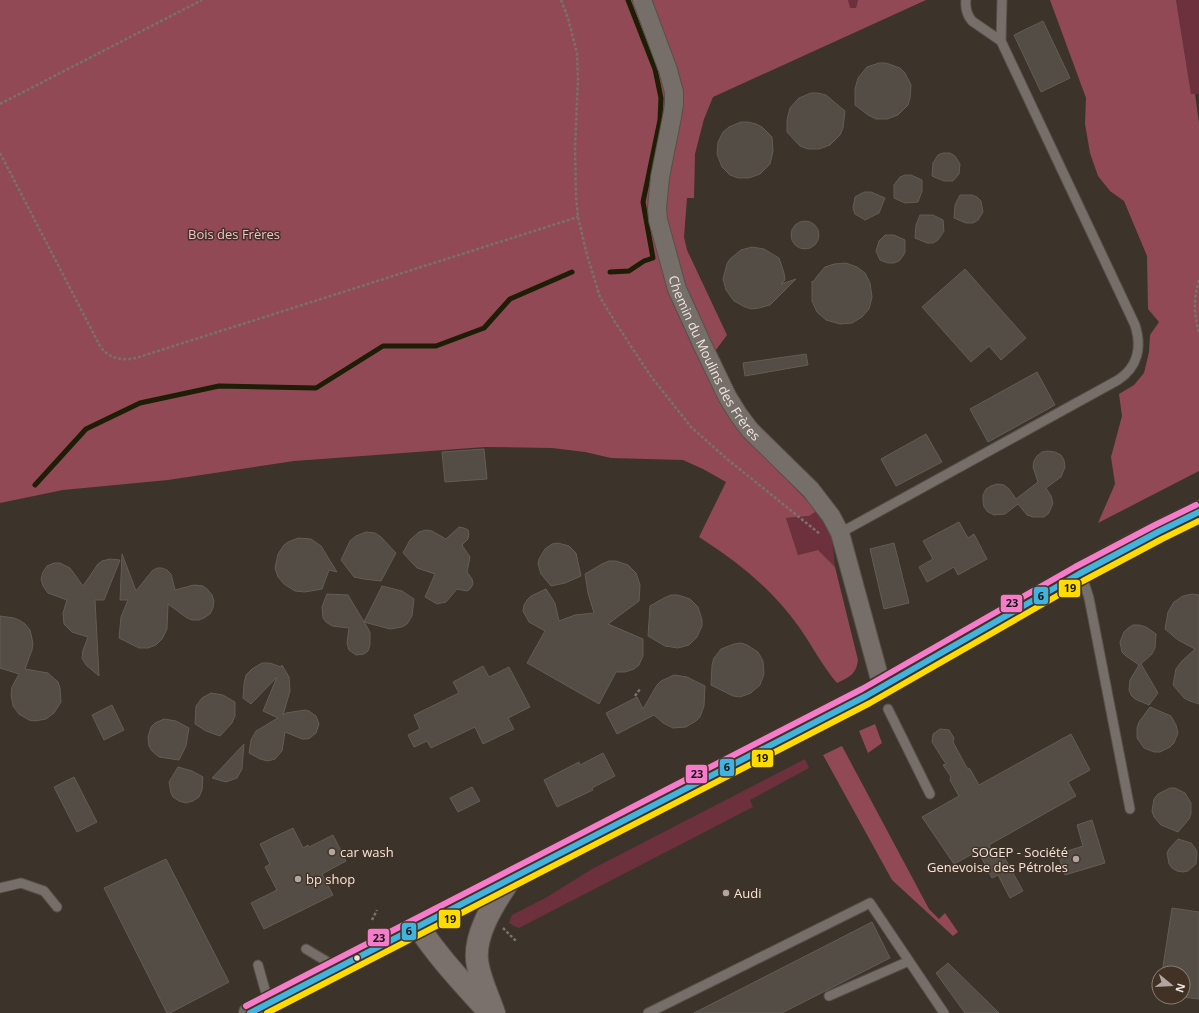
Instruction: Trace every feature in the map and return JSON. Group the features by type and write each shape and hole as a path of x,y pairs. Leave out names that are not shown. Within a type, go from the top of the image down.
{"main road":[{"path":"259,1008 882,687 1081,573 1134,544 1199,512"}],"street":[{"name":"Chemin du Moulins des Frères","path":"642,0 668,70 674,92 674,104 660,177 657,208 658,220 677,289 705,350 738,414 750,430 811,490 831,516 832,535 882,687"},
{"path":"494,1013 478,967 476,956 478,944 487,918 510,879"},
{"path":"418,926 430,945 490,1013"}],"lane":[{"path":"966,0 968,17 1001,41"},
{"path":"832,535 1118,380 1130,369 1138,352 1139,342 1135,325 1001,41 1002,0"},
{"path":"1081,573 1089,598 1130,809"},
{"path":"888,709 930,794"},
{"path":"0,888 21,884 44,891 57,907"},
{"path":"648,1013 870,903 944,1013"},
{"path":"306,949 337,968"},
{"path":"829,996 909,961"},
{"path":"258,964 259,1008"}],"path":[{"path":"0,104 202,0"},
{"path":"561,0 568,18 577,53 578,79 575,149 578,217 587,255 600,297 650,375 691,427 727,459 832,535"},
{"path":"0,153 100,346 107,354 120,360 136,358 578,217"},
{"path":"1199,280 1194,301 1194,311 1199,334"},
{"path":"634,696 640,689"},
{"path":"372,920 378,910"},
{"path":"498,924 517,942"}],"shaded area":[{"path":"848,0 858,0 856,8 849,8"},
{"path":"1176,0 1199,0 1199,94 1191,94"},
{"path":"817,511 832,537 835,567 818,550 798,555 786,518 809,516"},
{"path":"805,759 809,768 750,800 753,807 519,928 509,923 512,915 547,897 592,869"}],"green space":[{"name":"Bois des Frères","path":"0,0 848,0 850,8 856,8 858,0 926,0 713,97 704,119 695,154 694,198 687,198 684,237 687,250 727,335 704,366 749,440 817,511 809,516 786,518 798,555 818,550 835,567 858,660 854,672 837,683 799,627 766,588 728,557 699,537 726,482 683,460 611,458 585,452 552,448 485,447 294,461 168,480 63,490 0,503"},
{"path":"1050,0 1176,0 1191,94 1195,94 1199,123 1199,471 1098,523 1115,484 1111,457 1122,416 1119,394 1134,385 1144,373 1149,352 1150,335 1159,322 1148,309 1147,256 1124,201 1110,191 1098,176 1090,153 1085,124 1086,98"},
{"path":"875,724 882,743 868,753 859,731"},
{"path":"842,746 929,909 939,919 945,913 958,932 953,936 892,880 823,755"}],"building":[{"path":"1043,21 1070,78 1041,92 1014,35"},
{"path":"879,63 886,63 900,68 905,73 911,85 908,105 898,115 887,119 876,119 855,105 855,89 858,78 867,67"},
{"path":"811,93 826,95 845,111 843,128 840,135 830,145 819,149 808,149 800,146 787,132 787,120 790,108 799,98"},
{"path":"741,122 756,124 762,127 772,137 773,151 770,164 760,174 749,178 738,178 730,175 722,167 717,154 718,142 723,132 729,127"},
{"path":"950,153 955,156 960,164 959,174 953,181 944,181 932,176 933,163 938,155"},
{"path":"911,175 922,180 922,191 918,202 905,203 894,198 894,185 900,177"},
{"path":"864,192 871,192 885,198 879,213 865,220 855,214 853,208 855,197"},
{"path":"960,195 972,195 981,201 983,212 978,220 973,223 966,223 954,218 955,205"},
{"path":"920,215 933,215 943,220 944,231 938,240 933,243 927,243 915,238 916,225"},
{"path":"805,221 815,225 819,235 815,245 805,249 795,245 791,235 795,225"},
{"path":"885,235 894,235 905,240 905,252 899,261 888,263 880,260 876,251 879,241"},
{"path":"752,247 764,249 779,258 785,280 781,284 796,279 770,305 752,309 734,301 726,290 723,279 730,259 741,250"},
{"path":"846,263 857,267 865,273 870,283 872,297 869,309 862,317 852,323 840,324 826,320 817,312 812,301 812,281 813,282 825,267 834,264"},
{"path":"965,269 1026,338 1001,360 989,346 971,362 922,307"},
{"path":"806,354 808,365 745,376 743,363"},
{"path":"1037,372 1055,405 988,442 970,409"},
{"path":"926,434 942,462 896,486 881,459"},
{"path":"484,449 487,479 445,482 442,452"},
{"path":"1048,451 1061,455 1064,460 1065,467 1061,477 1046,488 1053,503 1049,513 1044,517 1033,517 1027,515 1018,504 1005,514 994,515 988,512 984,507 983,501 983,495 986,489 997,484 1004,485 1016,499 1038,482 1033,467 1034,461 1042,452"},
{"path":"959,522 968,538 974,534 987,559 958,575 954,567 927,582 919,567 933,559 923,541"},
{"path":"459,527 468,530 469,534 468,539 462,545 470,557 467,572 472,579 473,584 467,591 457,589 446,602 437,604 425,597 435,574 417,568 403,553 410,540 419,532 426,530 432,531 446,539"},
{"path":"366,532 375,533 381,537 396,553 381,581 354,577 341,560 350,541 356,536"},
{"path":"298,538 311,539 321,546 337,572 329,570 322,589 305,592 295,591 284,584 278,577 275,568 278,554 284,545"},
{"path":"558,543 569,546 576,553 581,576 565,583 551,586 541,574 538,564 539,559 545,549 552,544"},
{"path":"894,543 909,603 884,609 870,549"},
{"path":"122,554 136,591 152,571 157,568 162,568 171,574 175,590 194,585 203,586 208,590 214,601 210,614 199,620 192,620 168,604 167,629 162,639 156,645 148,648 139,648 119,638 121,617 128,600 120,600"},
{"path":"110,559 120,560 104,600 95,600 99,676 86,665 82,658 83,650 88,637 72,632 64,624 63,613 67,600 48,593 43,586 41,579 47,566 54,563 60,563 70,568 83,586 98,564 102,561"},
{"path":"609,561 616,561 628,565 636,573 640,585 639,601 608,624 643,639 643,656 639,665 634,669 625,672 616,672 599,704 527,663 545,631 529,622 523,611 524,605 531,596 546,589 555,603 559,621 575,615 594,613 588,593 585,574"},
{"path":"382,586 402,591 414,599 412,616 407,624 402,627 390,629 364,622"},
{"path":"327,594 348,595 370,632 370,645 368,651 364,654 356,655 349,650 347,643 349,628 332,626 323,618 322,607"},
{"path":"1192,594 1199,595 1199,704 1184,698 1173,685 1176,669 1195,649 1178,640 1165,629 1168,612 1174,602 1183,596"},
{"path":"671,595 678,595 690,599 698,607 702,620 702,626 697,637 689,645 678,648 665,646 648,636 650,606"},
{"path":"0,616 19,620 30,630 33,643 25,669 48,673 58,682 61,702 54,713 46,719 35,721 29,720 19,714 13,706 11,694 12,687 19,674 0,668"},
{"path":"1133,625 1146,627 1156,634 1155,648 1152,654 1141,664 1158,693 1149,705 1135,699 1129,690 1130,680 1139,665 1122,652 1120,642 1124,632"},
{"path":"741,643 758,652 763,661 764,674 760,685 751,693 740,697 733,696 711,685 712,665 714,658 721,649"},
{"path":"262,663 270,663 281,667 282,665 289,677 290,691 283,715 286,713 305,710 309,711 316,716 319,724 316,733 307,739 302,739 285,732 282,751 275,759 268,761 260,759 249,753 251,740 256,731 278,718 263,711 277,677 251,704 243,698 246,675"},
{"path":"483,666 489,677 509,667 530,707 508,718 514,729 483,744 475,727 431,748 427,741 414,747 408,735 420,729 414,715 459,693 453,682"},
{"path":"674,675 687,677 705,686 704,706 700,717 686,727 673,728 663,723 654,715 617,734 606,713 637,697 643,709 657,685 661,681"},
{"path":"211,693 223,695 235,702 235,716 232,723 220,736 206,731 195,724 196,706 202,698"},
{"path":"112,705 124,730 104,740 92,715"},
{"path":"1150,707 1171,716 1178,733 1174,743 1170,747 1160,752 1154,752 1144,748 1137,738 1137,728 1139,722"},
{"path":"164,719 176,721 189,728 186,746 179,760 159,757 149,746 148,737 151,727 155,723"},
{"path":"940,729 949,730 954,738 953,742 967,768 970,769 979,785 1071,734 1090,770 1068,782 1076,796 989,845 995,859 1003,855 1023,891 1010,898 998,875 992,878 978,851 954,864 922,817 959,796 950,780 951,777 943,765 946,764 932,742 933,734"},
{"path":"244,744 242,769 237,778 226,782 212,778"},
{"path":"603,753 615,776 592,788 593,790 557,807 544,780 579,762 580,765"},
{"path":"178,767 192,771 203,777 202,790 199,797 193,801 186,803 179,801 173,797 171,793 169,782"},
{"path":"74,777 97,822 77,832 54,787"},
{"path":"472,787 480,801 458,812 450,798"},
{"path":"1170,788 1175,788 1185,793 1191,803 1191,814 1189,819 1178,832 1161,825 1154,817 1152,811 1154,799 1158,794"},
{"path":"1092,820 1105,863 1065,875 1058,854 1083,846 1077,825"},
{"name":"bp shop","path":"293,828 303,848 308,845 309,847 333,835 346,861 322,874 333,895 264,929 251,903 277,890 265,867 270,864 260,844"},
{"path":"1178,839 1191,843 1197,852 1196,864 1188,871 1177,871 1169,864 1167,853"},
{"path":"166,859 229,982 170,1013 167,1013 104,888"},
{"path":"1172,908 1199,912 1199,999 1191,998 1191,965 1163,965"},
{"path":"872,922 890,958 782,1013 694,1013"},
{"path":"948,963 999,1013 965,1013 936,973"}],"waterway":[{"path":"610,272 629,271 644,261 653,258 643,202 660,120 661,98 655,69 628,0"},
{"path":"35,485 86,429 140,403 219,386 316,388 383,346 436,346 484,328 510,299 572,272"}],"transit line":[{"name":"23","path":"246,1006 862,689 1075,567 1196,505"},
{"name":"6","path":"250,1013 866,696 1079,574 1199,512"},
{"name":"19","path":"267,1013 870,703 1083,581 1199,521"}],"place":[{"name":"car wash","path":"332,852"},
{"name":"SOGEP - Société Genevoise des Pétroles","path":"1076,859"},
{"name":"bp shop","path":"298,879"},
{"name":"Audi","path":"726,893"}]}
